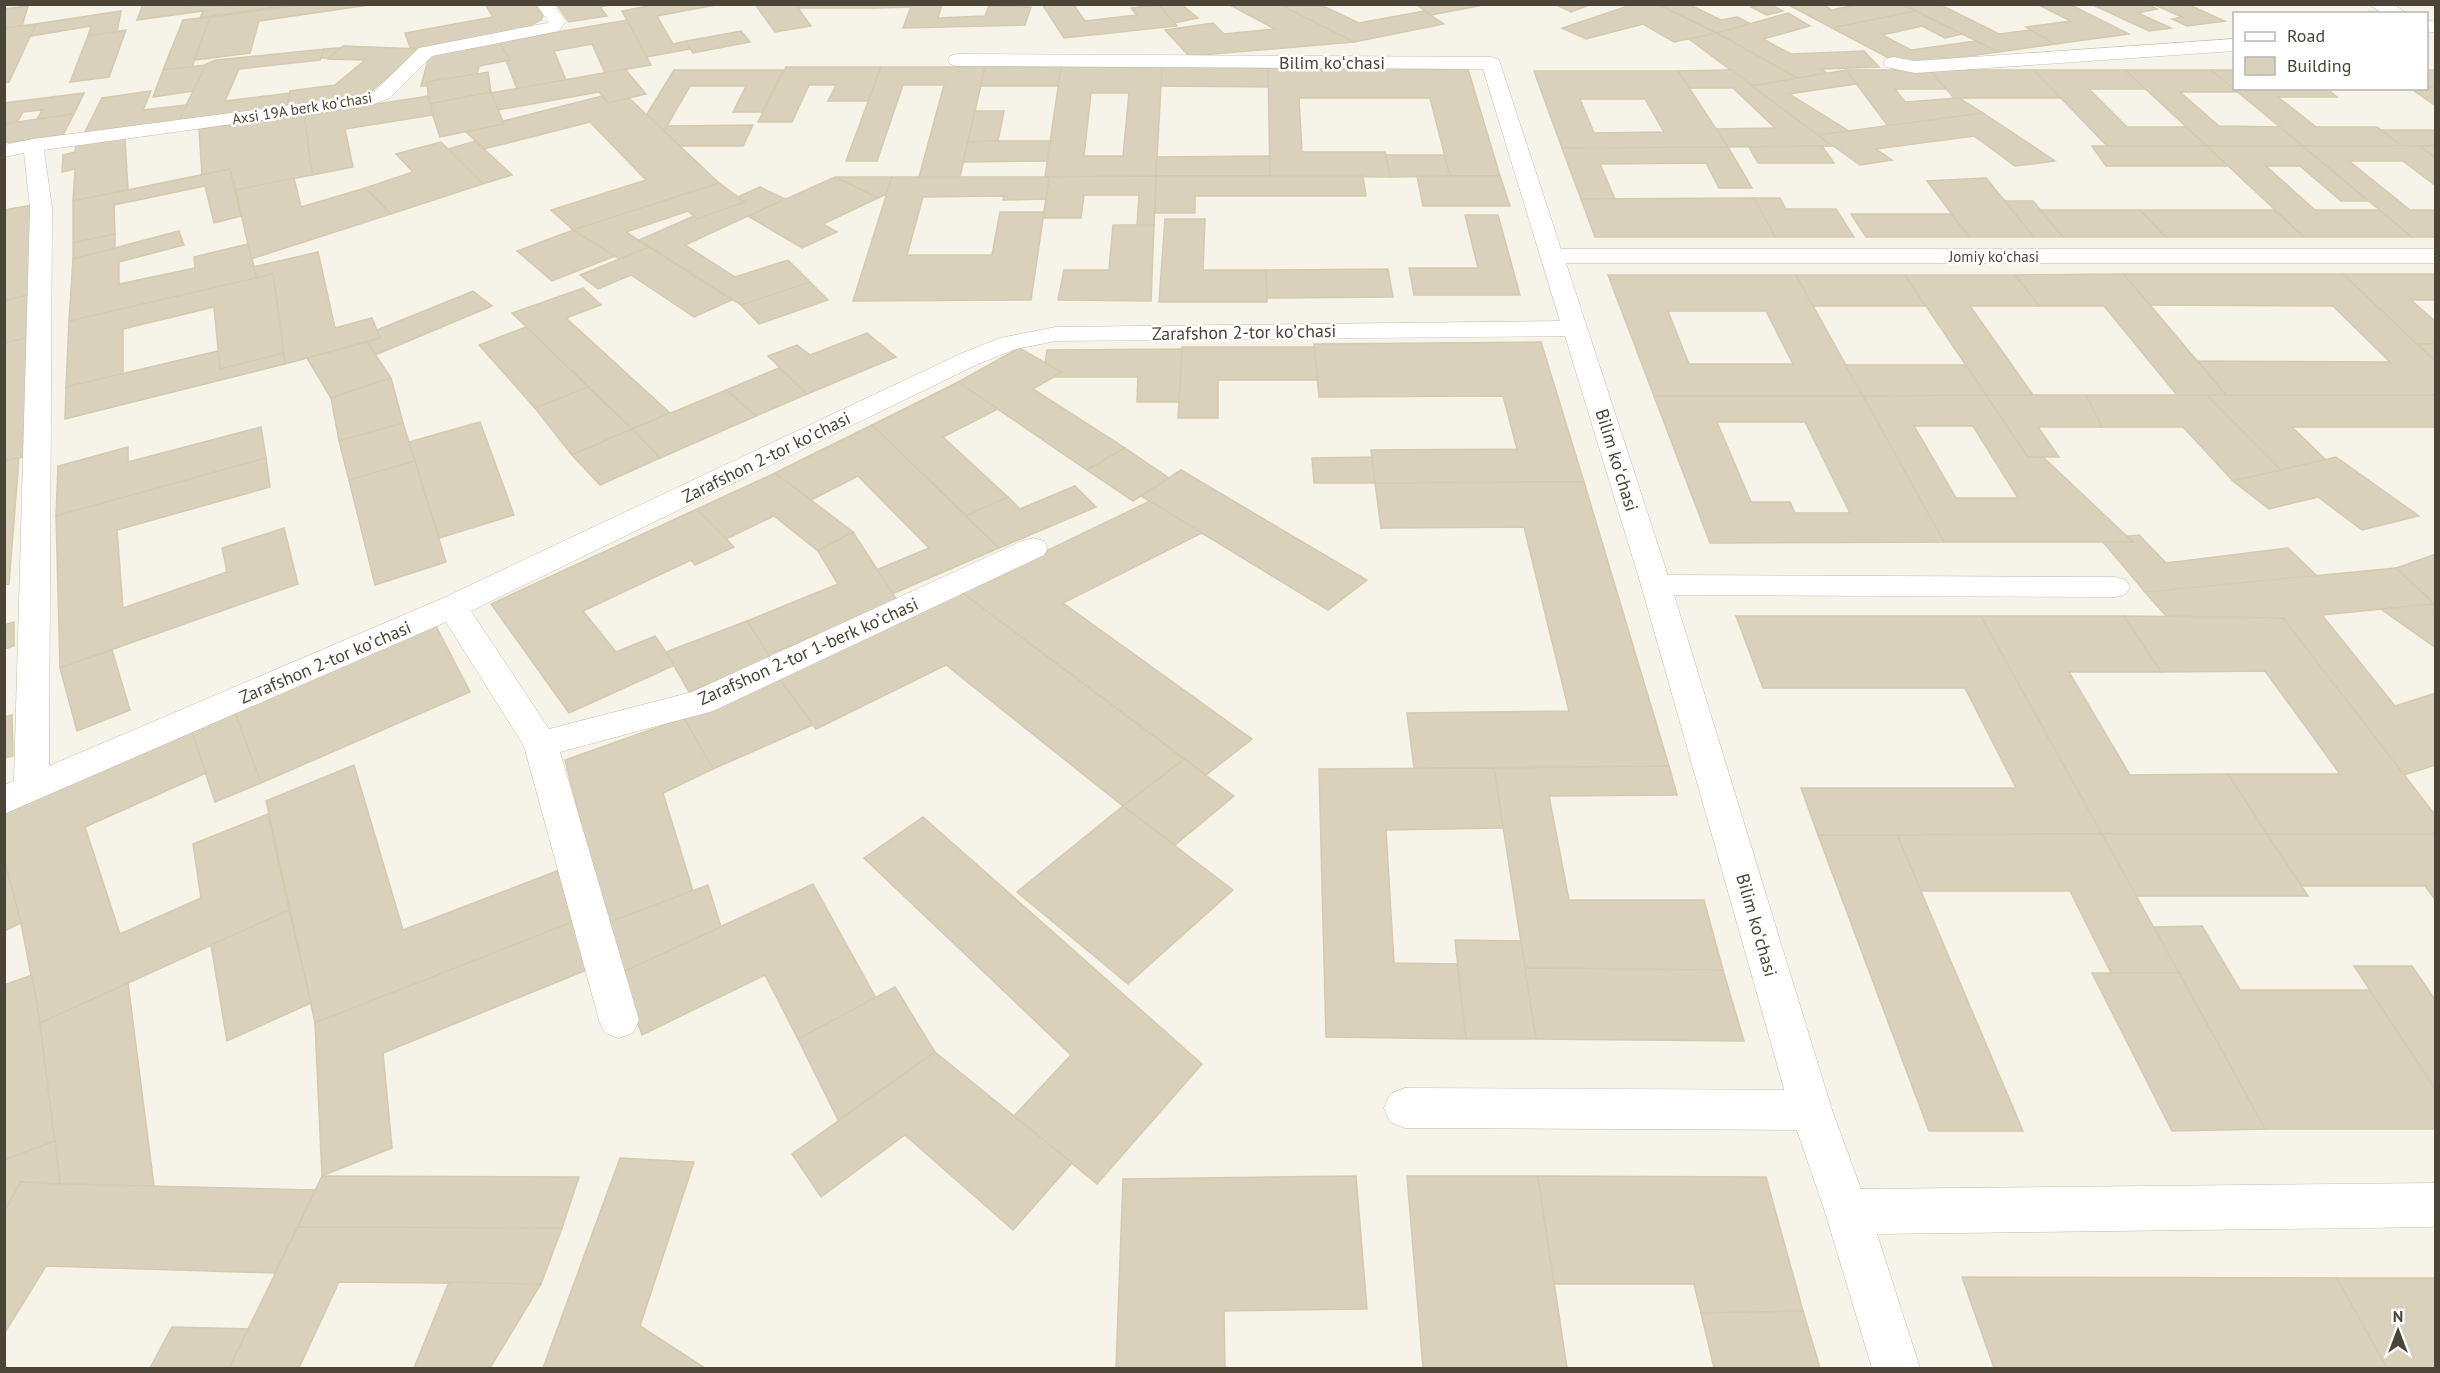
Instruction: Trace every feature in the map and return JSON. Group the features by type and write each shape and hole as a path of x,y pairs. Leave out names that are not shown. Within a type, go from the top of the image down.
{"street":[{"name":"Аxsi 19А berk koʼchasi","path":"4,151 33,145 364,101 383,94 426,52 553,27 557,21 544,4"},
{"path":"2377,4 2395,12"},
{"path":"1893,63 1915,67 2233,45"},
{"name":"Bilim koʻchasi","path":"957,60 1491,63 1656,585 1811,1110 1847,1212 1896,1368"},
{"path":"31,789 41,208 33,145"},
{"name":"Jomiy koʻchasi","path":"1553,256 2436,256"},
{"name":"Zarafshon 2-tor koʼchasi","path":"4,800 452,607 969,359 1009,343 1056,334 1575,328"},
{"name":"Zarafshon 2-tor 1-berk koʼchasi","path":"541,744 701,702 1034,548"},
{"path":"1656,585 2115,587"},
{"path":"452,607 541,744 619,1020"},
{"path":"1405,1108 1811,1110"},
{"path":"1847,1212 2436,1205"}],"building":[{"path":"143,4 205,6 297,4 200,18 203,11 137,20"},
{"path":"305,4 376,4 259,21 250,53 195,60 210,17"},
{"path":"485,4 536,4 543,16 541,20 527,27 420,49 410,47 405,33 493,17"},
{"path":"614,4 600,7 607,16 569,22 557,5"},
{"path":"657,4 721,4 657,16 673,44 686,41 690,49 647,57 622,11"},
{"path":"755,4 795,4 811,26 775,32"},
{"path":"799,4 876,4 875,8 798,8"},
{"path":"876,4 912,4 911,7 875,8"},
{"path":"912,4 942,4 938,18 985,16 989,6 1031,7 1025,25 903,28"},
{"path":"1042,4 1073,4 1085,21 1137,15 1131,8 1159,5 1177,26 1064,38"},
{"path":"1135,4 1181,4 1198,18 1174,23 1159,5 1139,7"},
{"path":"1228,4 1281,4 1354,42 1189,56 1165,30 1213,23 1224,34 1275,29"},
{"path":"1331,4 1475,4 1478,6 1431,15 1417,5"},
{"path":"1555,4 1592,4 1571,12"},
{"path":"1634,4 1657,4 1717,33 1674,42 1643,24 1586,39 1562,28"},
{"path":"1657,4 1696,4 1692,6 1721,20 1737,17 1751,24 1717,33"},
{"path":"1769,4 1783,11 1767,15 1751,7"},
{"path":"1787,4 1821,4 1832,10 1860,4 1903,4 1915,11 1832,28"},
{"path":"1903,4 1939,4 1999,34 2030,30 2055,44 1998,52"},
{"path":"2037,4 2069,4 2129,34 2055,44 2026,27 2071,21"},
{"path":"2091,4 2147,4 2157,9 2138,13 2171,28 2149,31"},
{"path":"2153,4 2187,4 2225,21 2187,26 2172,19 2182,17"},
{"path":"28,6 22,26 4,28 4,9"},
{"path":"1283,6 1323,6 1359,23 1424,11 1444,24 1354,42"},
{"path":"121,11 117,32 88,36 91,26 31,36 36,24"},
{"path":"1915,11 1962,34 1945,38 1922,26 1882,35 1911,50 1976,41 1998,52 1902,65 1832,28"},
{"path":"1788,13 1810,26 1763,39 1791,54 1864,51 1879,67 1821,69 1827,73 1797,78 1717,33"},
{"path":"210,17 192,67 163,70 183,20"},
{"path":"627,20 651,65 605,73 592,44 554,51 566,80 517,89 506,60 510,60 499,42"},
{"path":"36,24 9,82 4,83 4,28"},
{"path":"126,30 109,77 70,82 88,36"},
{"path":"741,31 750,42 693,53 686,41"},
{"path":"1717,33 1797,78 1752,86 1689,39"},
{"path":"499,42 510,60 479,66 477,74 427,82 427,86 421,86 429,56"},
{"path":"343,46 420,49 368,94 287,107 290,91 335,85 365,60 328,59"},
{"path":"341,48 329,58 320,58 324,49"},
{"path":"324,49 320,60 239,69 225,101 290,93 287,107 179,120 206,64 216,60"},
{"path":"206,65 193,91 153,97 163,70"},
{"path":"786,67 881,67 868,101 828,101 836,85 809,85 792,122 758,122"},
{"path":"881,67 985,67 960,177 919,177 944,85 903,85 877,161 846,161"},
{"path":"985,67 1061,67 1058,86 981,86"},
{"path":"1061,67 1162,67 1156,176 1045,177","holes":["1091,93 1129,93 1123,156 1084,156"]},
{"path":"1162,67 1268,68 1269,87 1161,86"},
{"path":"1268,68 1468,69 1500,176 1450,176 1430,98 1299,98 1302,152 1385,152 1390,177 1270,176"},
{"path":"625,69 646,94 608,103 599,92 498,110 491,93"},
{"path":"674,70 783,70 762,112 733,112 746,86 690,86 664,131 647,114"},
{"path":"1732,70 1834,146 1728,147 1716,129 1775,128 1733,88 1689,88 1678,71"},
{"path":"1846,70 1930,70 1946,89 1895,89 1905,102 1959,98 1983,113 1888,126"},
{"path":"1846,70 1856,84 1789,94 1849,131 1818,135 1752,86"},
{"path":"1930,70 2034,70 2061,98 1954,98"},
{"path":"2034,70 2125,70 2146,89 2089,89 2127,127 2186,127 2207,146 2107,146"},
{"path":"2125,70 2211,70 2238,92 2180,92 2219,126 2280,127 2303,146 2207,146"},
{"path":"2211,70 2233,70 2233,88"},
{"path":"2428,70 2436,70 2436,88 2428,88"},
{"path":"1534,71 1678,71 1728,147 1562,148","holes":["1580,99 1645,99 1664,132 1594,133"]},
{"path":"488,72 491,92 429,104 427,82"},
{"path":"2436,88 2436,106 2413,90"},
{"path":"2235,90 2328,90 2337,97 2278,97 2316,127 2377,127 2402,146 2303,146"},
{"path":"151,91 143,110 187,105 179,120 85,132 102,98"},
{"path":"491,92 504,124 440,137 429,104"},
{"path":"84,93 74,114 37,119 42,110 23,112 17,122 4,124 4,103"},
{"path":"428,96 433,115 345,129 353,167 312,175 304,115"},
{"path":"602,96 608,103 629,98 719,183 573,230 551,210 646,180 590,122 484,149 466,132 504,124 503,121"},
{"path":"975,111 1004,111 998,141 968,142"},
{"path":"1983,113 2055,161 2015,166 1974,136 1876,149 1892,160 1860,165 1818,135"},
{"path":"74,114 63,135 4,143 4,124"},
{"path":"304,115 312,175 236,190 230,169 202,175 199,129"},
{"path":"753,125 743,146 680,146 664,131 667,126"},
{"path":"2381,130 2436,130 2436,146 2402,146"},
{"path":"125,138 128,190 73,201 75,169 62,172 63,155 75,152 76,144"},
{"path":"475,141 512,175 483,184 448,149"},
{"path":"1050,141 1047,161 963,162 968,142"},
{"path":"441,142 483,184 391,214 365,188 413,172 396,154"},
{"path":"1822,146 1834,163 1758,163 1749,147"},
{"path":"2092,146 2207,146 2228,166 2106,166"},
{"path":"2207,146 2303,146 2368,201 2341,201 2300,166 2266,166 2315,210 2380,210 2412,237 2304,237"},
{"path":"2303,146 2420,146 2436,158 2436,186 2403,161 2349,161 2410,210 2436,210 2436,237 2412,237"},
{"path":"2420,146 2436,146 2436,158"},
{"path":"1728,147 1752,188 1719,188 1706,163 1600,164 1615,199 1581,199 1562,148"},
{"path":"1386,155 1444,155 1450,176 1390,177"},
{"path":"1270,156 1270,176 1156,176 1157,157"},
{"path":"230,169 241,216 214,223 205,186 114,205 115,234 73,243 73,201"},
{"path":"1156,176 1363,176 1366,196 1195,196 1195,213 1155,213"},
{"path":"1156,176 1154,225 1137,225 1139,195 1084,195 1081,218 1043,218 1049,177"},
{"path":"1417,176 1500,176 1510,206 1423,206"},
{"path":"835,177 892,177 887,194 878,198"},
{"path":"835,177 878,198 823,224 837,232 802,248 748,216"},
{"path":"892,177 1049,177 1046,199 1003,200 1004,196 923,197 907,255 992,255 1000,212 1044,212 1031,300 853,301"},
{"path":"294,178 301,207 365,188 391,214 251,259 236,190"},
{"path":"1986,178 2034,237 1969,237 1927,181"},
{"path":"719,183 745,202 697,219 688,211 626,232 649,247 619,259 573,230"},
{"path":"760,187 785,199 685,245 735,277 788,260 810,282 741,305 639,240 694,216 697,219 745,202 737,197"},
{"path":"1754,198 1780,198 1786,209 1836,209 1854,237 1775,237"},
{"path":"1754,198 1775,237 1595,237 1581,199"},
{"path":"2005,201 2033,201 2063,237 2034,237"},
{"path":"34,205 32,294 4,301 4,210"},
{"path":"2040,210 2140,210 2166,237 2063,237"},
{"path":"2140,210 2274,210 2304,237 2166,237"},
{"path":"1851,214 1951,214 1969,237 1866,237"},
{"path":"1465,215 1498,215 1520,295 1414,295 1409,268 1478,268"},
{"path":"1165,219 1205,219 1203,270 1266,270 1267,302 1159,302"},
{"path":"1113,225 1154,225 1151,301 1058,300 1064,270 1109,270"},
{"path":"573,230 615,256 552,281 517,251"},
{"path":"179,231 184,245 119,262 119,284 195,268 194,257 248,244 257,278 69,321 73,259"},
{"path":"115,234 115,248 73,259 73,243"},
{"path":"649,247 732,300 694,317 631,275 598,289 580,275"},
{"path":"318,252 335,328 372,318 380,338 285,364 273,274 257,278 253,267"},
{"path":"1388,269 1393,297 1267,298 1266,270"},
{"path":"273,274 284,353 220,369 214,307 123,329 123,374 66,387 69,321"},
{"path":"2123,274 2343,274 2436,361 2436,395 2226,395 2198,361 2390,362 2333,306 2150,305"},
{"path":"2123,274 2226,395 2177,395 2104,306 2039,306 2015,275"},
{"path":"2343,274 2436,274 2436,300 2411,300 2436,322 2436,344 2417,344"},
{"path":"1608,275 1796,275 1863,396 1654,396","holes":["1668,311 1766,311 1793,364 1689,364"]},
{"path":"1796,275 1905,275 1926,306 1813,306"},
{"path":"1905,275 2015,275 2039,306 1970,306 2033,395 1986,395"},
{"path":"810,282 828,300 759,324 741,305"},
{"path":"583,288 601,305 566,318 670,413 632,429 512,313"},
{"path":"473,291 492,306 375,355 367,342 380,338 377,330"},
{"path":"32,294 31,337 4,343 4,301"},
{"path":"526,327 588,387 535,408 479,345"},
{"path":"867,333 896,357 807,394 768,356 797,345 810,355"},
{"path":"31,337 28,456 4,461 4,343"},
{"path":"367,342 391,378 331,398 307,358"},
{"path":"1541,342 1584,482 1375,483 1371,450 1517,449 1503,396 1319,397 1314,344"},
{"path":"2417,344 2436,344 2436,361"},
{"path":"1182,347 1314,347 1318,380 1218,380 1218,418 1178,418"},
{"path":"1019,348 1062,372 1033,389 1125,448 1087,470 958,382"},
{"path":"1182,349 1179,402 1137,402 1138,377 1053,377 1062,372 1045,363 1047,350"},
{"path":"218,351 220,369 284,353 285,364 65,419 66,387"},
{"path":"1845,365 1966,365 1986,395 1863,396"},
{"path":"779,368 807,394 756,416 726,390"},
{"path":"391,378 403,423 339,441 331,398"},
{"path":"958,382 998,409 943,437 1008,497 966,516 872,425"},
{"path":"588,387 632,429 572,455 535,408"},
{"path":"726,390 756,416 660,458 632,429"},
{"path":"1986,395 2028,457 2043,457 2133,542 1944,542 1863,396","holes":["1914,426 1973,426 2018,498 1956,498"]},
{"path":"1986,395 2086,395 2102,427 2038,427 2059,457 2028,457"},
{"path":"2086,395 2207,395 2281,470 2233,481 2183,427 2102,427"},
{"path":"2207,395 2436,395 2436,427 2292,427 2326,460 2281,470"},
{"path":"1654,396 1863,396 1944,542 1710,543","holes":["1717,422 1805,422 1850,513 1795,513 1790,502 1751,502"]},
{"path":"480,422 514,515 439,538 409,442"},
{"path":"403,423 415,461 349,480 339,441"},
{"path":"872,425 999,548 892,594 876,570 929,548 858,476 811,500 775,473"},
{"path":"261,427 266,458 56,516 58,466 128,447 128,462"},
{"path":"632,429 660,458 600,485 572,455"},
{"path":"1125,448 1169,478 1133,501 1087,470"},
{"path":"1372,457 1375,483 1314,483 1312,458"},
{"path":"2336,457 2419,516 2362,530 2318,497 2269,509 2233,481"},
{"path":"19,458 9,584 4,585 4,461"},
{"path":"266,458 270,487 117,530 123,608 227,572 222,548 284,528 298,584 60,668 56,516"},
{"path":"415,461 446,562 375,585 349,480"},
{"path":"1181,470 1367,580 1328,610 1141,496"},
{"path":"775,473 853,532 818,551 774,516 726,539 697,509"},
{"path":"1584,482 1669,766 1414,768 1407,713 1569,711 1524,527 1381,528 1375,483"},
{"path":"1075,486 1096,507 999,548 966,516 1008,497 1020,509"},
{"path":"1150,501 1202,533 1063,603 1252,739 1206,775 961,592"},
{"path":"697,509 734,547 695,565 691,560 583,611 616,652 655,636 675,665 569,713 491,604"},
{"path":"853,532 898,602 768,655 747,621 838,584 818,551"},
{"path":"2139,535 2166,563 2288,548 2317,576 2145,592 2103,542 2133,542 2127,536"},
{"path":"2436,554 2436,605 2396,568"},
{"path":"2396,568 2434,604 2322,615 2395,706 2436,693 2436,765 2404,775 2283,618 2166,616 2145,592"},
{"path":"961,592 1184,759 1123,806 946,665 816,729 779,678"},
{"path":"2434,604 2436,648 2381,609"},
{"path":"1736,616 1981,616 2102,834 1818,835 1801,788 2016,788 1965,688 1763,688"},
{"path":"1981,616 2124,616 2161,672 2069,672 2130,775 2228,774 2267,834 2102,834"},
{"path":"2124,616 2283,618 2436,816 2436,834 2267,834 2228,774 2340,774 2265,671 2161,672"},
{"path":"747,621 771,658 689,692 666,652"},
{"path":"14,622 14,646 4,649 4,625"},
{"path":"436,626 470,692 261,783 234,710"},
{"path":"112,650 130,710 77,731 60,668"},
{"path":"779,678 813,725 713,769 684,718"},
{"path":"234,710 261,783 215,802 191,729"},
{"path":"12,715 13,756 4,758 4,717"},
{"path":"684,718 713,769 663,793 693,891 607,923 565,760"},
{"path":"191,729 206,773 85,827 120,934 201,898 193,844 268,814 289,910 40,1023 21,923 4,858 4,810"},
{"path":"1184,759 1234,796 1175,845 1123,806"},
{"path":"354,765 403,930 562,869 575,921 315,1023 266,801"},
{"path":"1669,766 1677,795 1549,796 1569,900 1704,900 1723,970 1525,968 1494,768"},
{"path":"1494,768 1503,828 1386,830 1394,963 1457,964 1466,1039 1326,1037 1319,769"},
{"path":"1123,806 1233,890 1128,984 1017,892"},
{"path":"923,817 1202,1064 1097,1184 1014,1116 1071,1055 864,858"},
{"path":"2102,834 2267,834 2308,896 2136,896"},
{"path":"2102,834 2179,973 2111,973 2070,891 1921,891 1897,835"},
{"path":"2267,834 2436,834 2436,901 2425,886 2302,886"},
{"path":"1818,835 1897,835 2023,1131 1929,1131"},
{"path":"4,858 21,923 4,931"},
{"path":"813,884 876,998 798,1039 765,975 642,1035 620,973"},
{"path":"708,885 721,927 620,973 607,923"},
{"path":"289,910 311,1003 227,1041 211,945"},
{"path":"575,921 589,969 383,1053 392,1148 322,1176 315,1023"},
{"path":"2202,926 2240,990 2370,990 2436,1090 2436,1129 2265,1129 2154,927"},
{"path":"1455,940 1521,941 1536,1039 1466,1039"},
{"path":"2354,966 2412,966 2436,1001 2436,1090"},
{"path":"1525,968 1723,970 1744,1041 1536,1039"},
{"path":"2092,973 2179,973 2265,1129 2172,1131"},
{"path":"32,975 55,1141 4,1160 4,985"},
{"path":"128,983 154,1186 60,1184 40,1023"},
{"path":"895,987 935,1052 838,1120 798,1039"},
{"path":"935,1052 1072,1163 1013,1230 905,1135 821,1197 792,1154"},
{"path":"55,1141 60,1184 21,1182 4,1212 4,1160"},
{"path":"620,1158 694,1162 640,1326 705,1368 543,1368"},
{"path":"322,1176 579,1177 562,1228 298,1227"},
{"path":"1356,1176 1367,1309 1224,1311 1225,1368 1116,1368 1123,1179"},
{"path":"1407,1176 1538,1176 1567,1368 1423,1368"},
{"path":"1538,1176 1766,1177 1803,1311 1701,1313 1694,1284 1554,1284"},
{"path":"21,1182 315,1190 275,1273 46,1266 4,1334 4,1212"},
{"path":"298,1227 562,1228 541,1284 339,1282 299,1368 229,1368"},
{"path":"1962,1277 2337,1278 2387,1368 1994,1368"},
{"path":"2337,1278 2436,1278 2436,1368 2387,1368"},
{"path":"449,1282 541,1284 490,1368 414,1368"},
{"path":"1803,1311 1820,1368 1714,1368 1701,1313"},
{"path":"172,1327 248,1329 229,1368 150,1368"}]}
